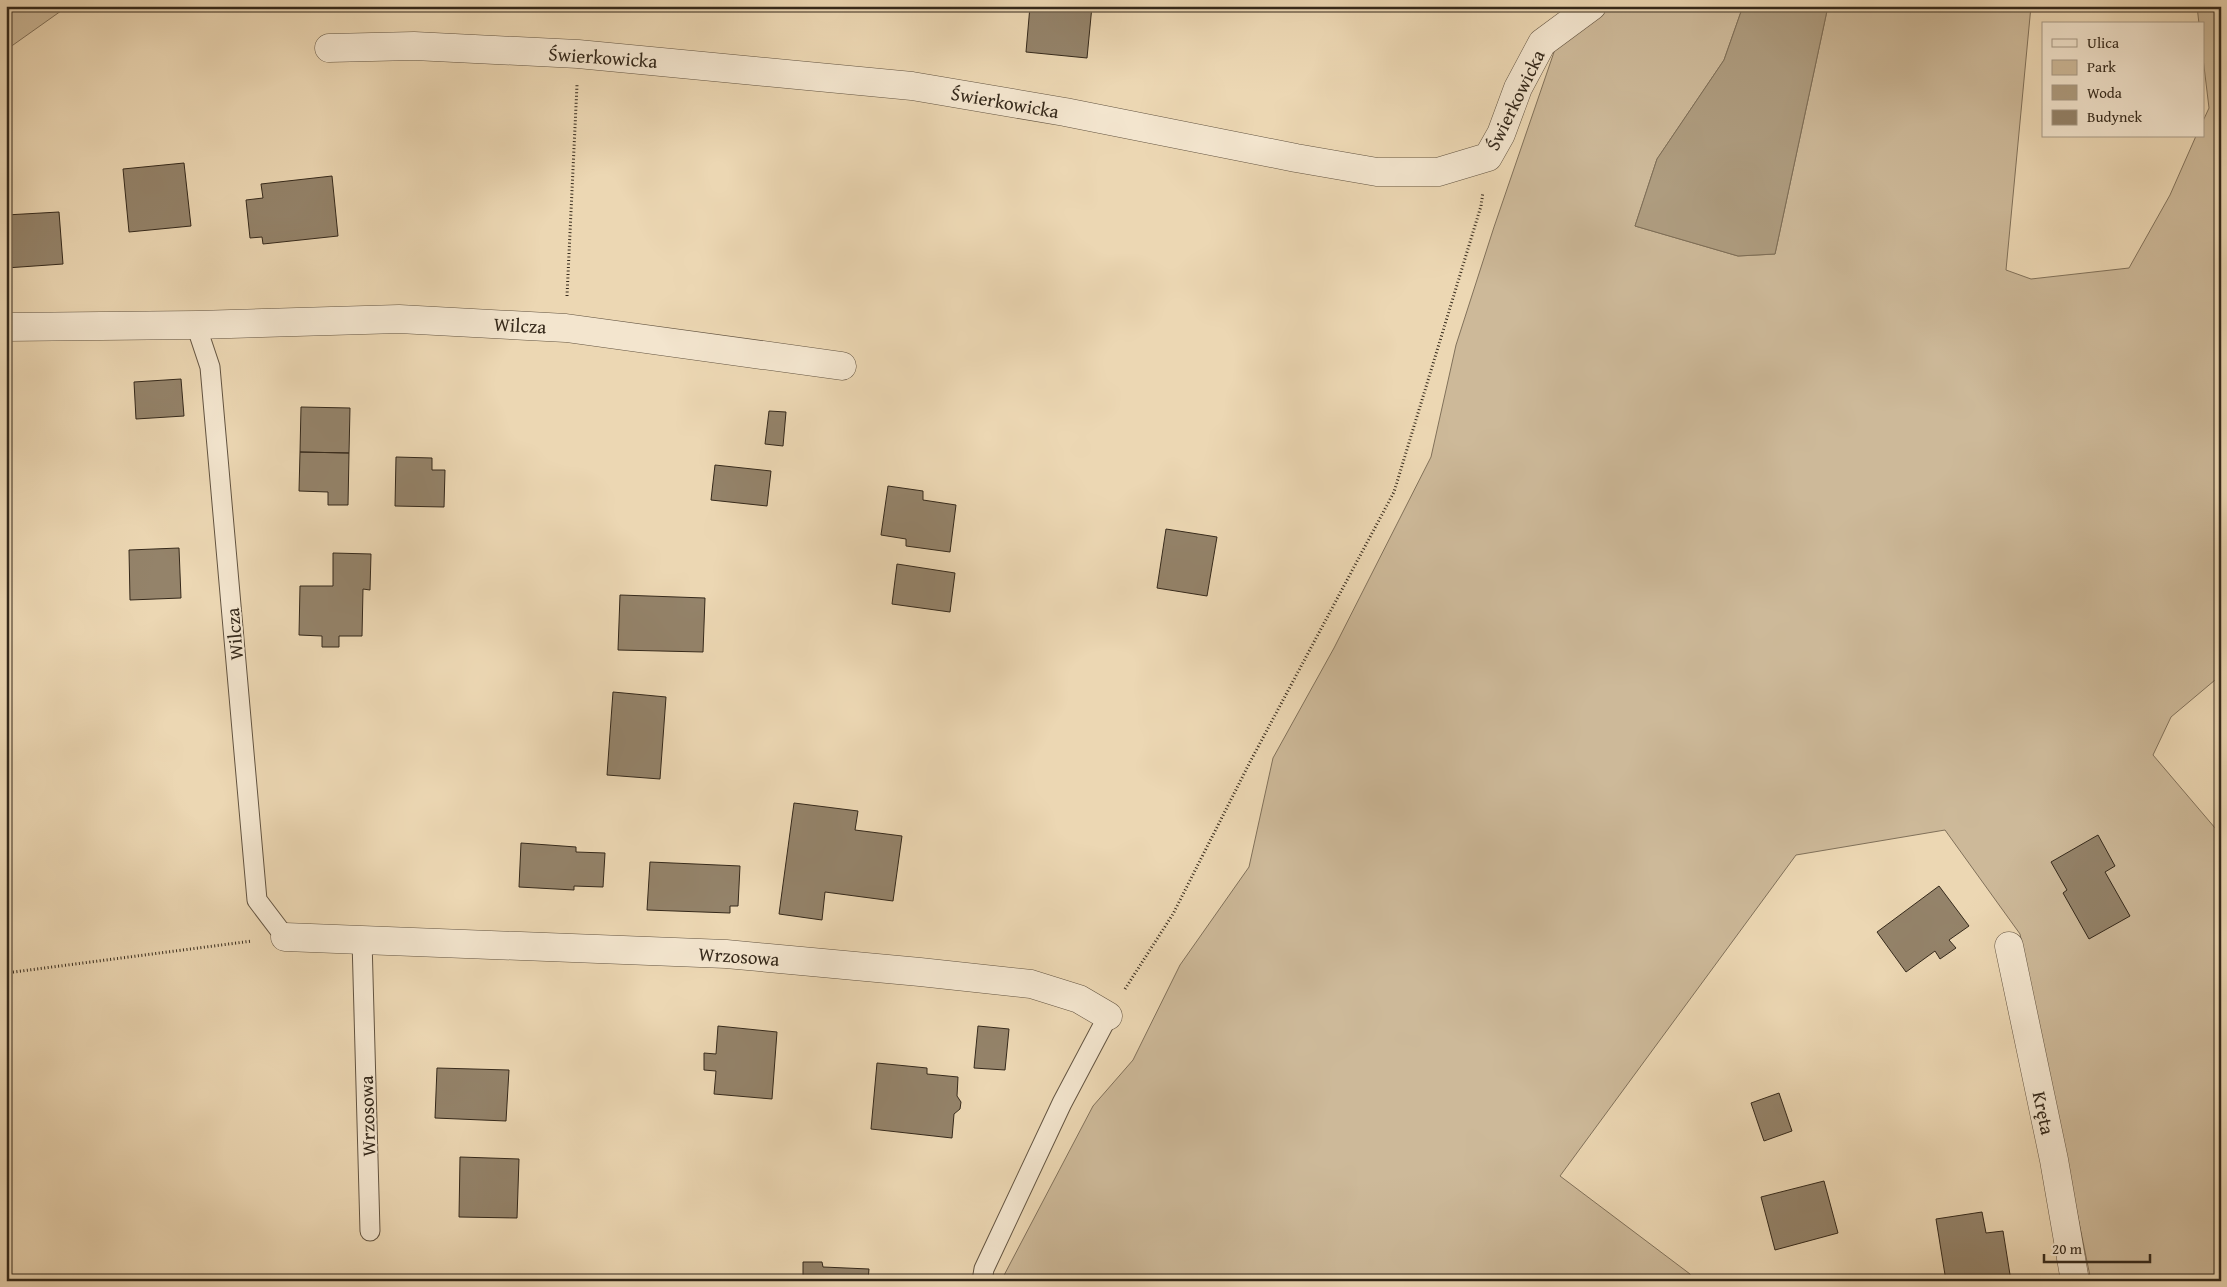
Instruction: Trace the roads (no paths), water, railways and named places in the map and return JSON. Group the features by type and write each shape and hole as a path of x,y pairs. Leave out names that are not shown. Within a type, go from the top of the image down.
{"street":[{"name":"Świerkowicka","path":"329,48 414,46 578,54 912,86 1065,112 1296,158 1377,172 1438,172 1488,157 1502,134 1518,88 1542,43 1592,6"},
{"name":"Wilcza","path":"6,327 196,325 399,319 566,328 842,366"},
{"name":"Wrzosowa","path":"285,936 726,954 920,972 1031,984 1079,999 1108,1016"},
{"name":"Kręta","path":"2009,946 2054,1160 2075,1281"}],"lane":[{"name":"Wilcza","path":"196,325 210,367 257,900 285,936"},
{"name":"Wrzosowa","path":"362,940 370,1231"},
{"path":"982,1281 984,1269 1062,1103 1108,1016"}],"water":[{"path":"1743,6 1828,6 1775,254 1738,256 1635,226 1657,159 1724,60"}]}
